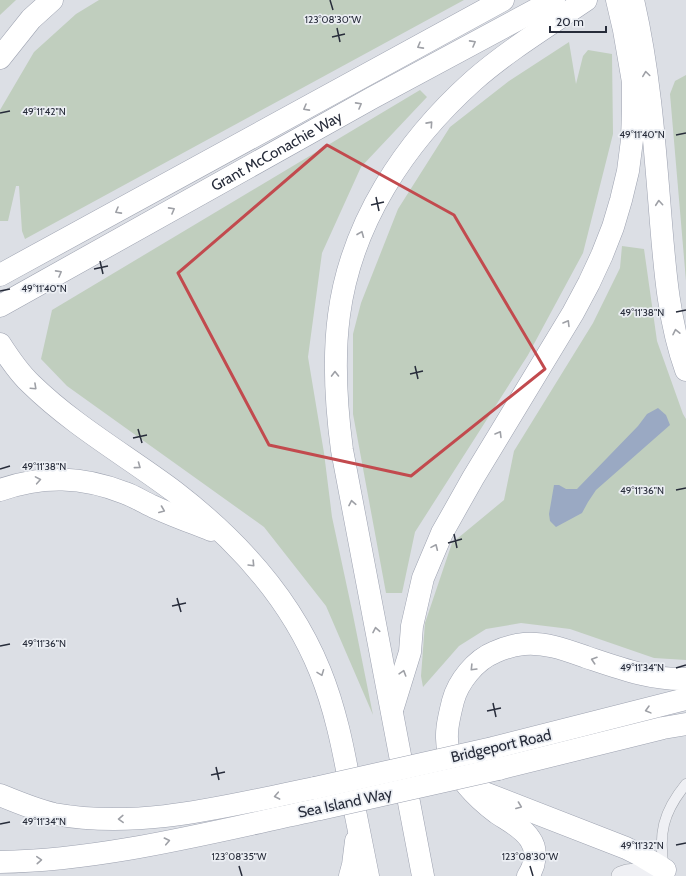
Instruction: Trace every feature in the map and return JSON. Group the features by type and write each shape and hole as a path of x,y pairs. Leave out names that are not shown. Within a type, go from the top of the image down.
{"main road":[{"path":"0,58 31,20 52,0"},
{"name":"Grant McConachie Way","path":"0,275 503,0"},
{"name":"Grant McConachie Way","path":"0,306 365,102 554,0"},
{"path":"423,876 348,487 337,412 335,364 336,339 341,300 348,270 366,222 402,160 418,138 451,102 474,80 586,0"},
{"path":"617,0 644,54 667,280 676,335 686,370"},
{"path":"392,710 410,652 412,626 423,578 439,539 472,478 590,283 613,227 628,171 632,140 633,82 631,26 633,0"},
{"path":"4,351 30,383 52,403 175,492 200,513 257,568 284,603 311,650 334,712 345,756 368,876"},
{"path":"0,490 17,484 44,479 72,479 100,484 126,493 152,507 225,536"},
{"path":"528,876 534,865 535,853 532,840 523,830 497,813 483,801 456,769 449,751 447,733 449,714 455,695 464,678 476,664 492,653 508,647 525,644 543,645 562,649 647,676 686,679"},
{"name":"Bridgeport Road","path":"0,795 53,814 113,820 177,816 316,788 496,759 686,699"},
{"name":"Sea Island Way","path":"0,862 52,859 123,849 320,809 496,759 686,724"},
{"path":"470,787 608,840 642,856 664,874"},
{"path":"350,876 356,848 358,824"}],"street":[{"path":"621,876 627,874 664,874"}],"lane":[{"path":"664,874 661,850 662,830 672,806 686,784"}],"highlighted area":[{"path":"327,145 454,215 545,369 411,476 269,445 178,273"}],"green space":[{"path":"0,0 16,0 0,15"},
{"path":"99,0 464,0 25,239 22,231 19,186 16,186 8,221 0,221 0,110 34,52 76,14"},
{"path":"569,42 576,84 583,56 588,50 612,54 613,134 583,253 528,355 415,532 402,593 386,593 353,414 353,334 361,303 398,209 450,127 509,81"},
{"path":"686,75 686,281 670,94 675,81"},
{"path":"420,90 427,97 361,167 322,253 308,357 324,453 332,517 373,715 326,606 264,527 67,386 41,359 52,310"},
{"path":"622,246 644,249 657,341 686,419 686,660 654,658 570,629 521,623 486,629 459,646 423,687 421,676 425,623 452,543 504,500 514,451 593,323 620,268"}],"water":[{"path":"658,408 666,415 670,425 596,490 582,513 556,527 550,521 549,514 554,485 559,485 566,489 577,489 638,426 647,414"}]}
